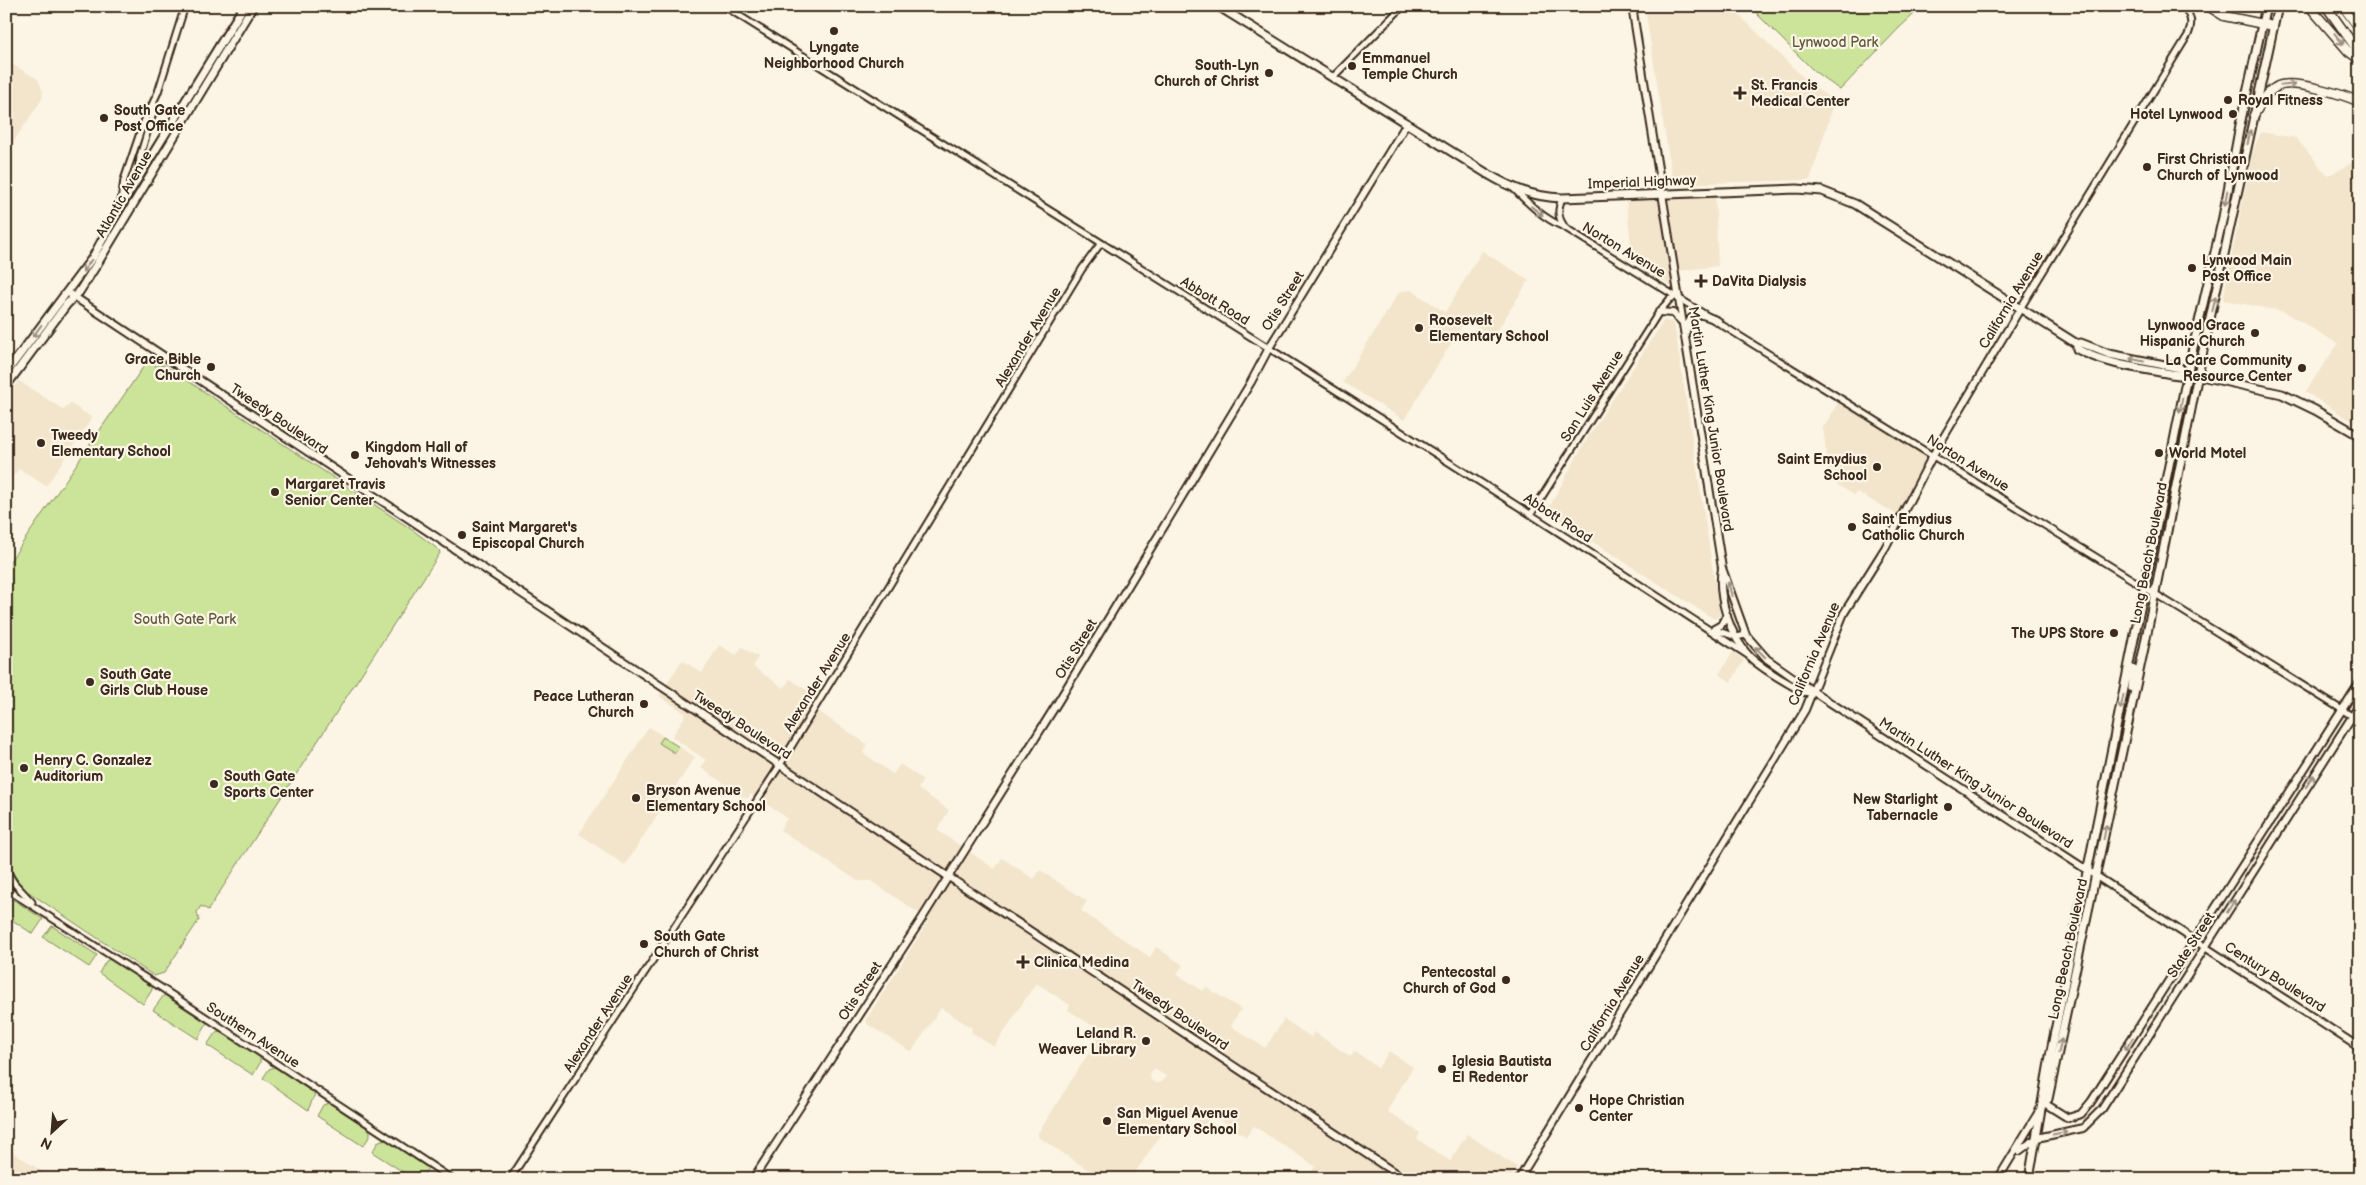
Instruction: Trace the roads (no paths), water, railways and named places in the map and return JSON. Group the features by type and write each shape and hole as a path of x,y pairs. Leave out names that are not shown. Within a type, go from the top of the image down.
{"highway":[{"path":"2208,6 2224,16 2273,26"},
{"path":"2309,6 2348,51 2360,60"},
{"path":"2326,6 2360,54"},
{"path":"2353,6 2360,15"},
{"path":"2254,116 2268,93 2278,86 2290,83 2341,95 2360,102"}],"main road":[{"name":"Atlantic Avenue","path":"6,373 93,257 119,209 244,6"},
{"name":"Atlantic Avenue","path":"6,386 74,297 125,218 253,6"},
{"name":"Imperial Highway","path":"1218,6 1514,189 1530,195 1562,198 1797,189 1833,195 1855,204 2077,344 2077,349 2114,364 2179,375 2185,372 2198,374 2282,394 2315,410 2359,437"},
{"name":"Martin Luther King Junior Boulevard","path":"1632,6 1722,568 1746,635 1767,659 1814,692 2195,940"},
{"name":"Long Beach Boulevard","path":"2029,1179 2044,1103 2043,1093 2145,586 2185,372 2223,217 2266,6"},
{"name":"Long Beach Boulevard","path":"2044,1103 2048,1099 2096,877 2144,648 2198,374 2278,6"},
{"name":"Otis Street","path":"753,1179 949,877 1058,702 1251,382 1269,348 1407,123"},
{"path":"146,182 146,174 154,161 156,149"},
{"path":"125,218 125,211 135,192 137,181"},
{"name":"Tweedy Boulevard","path":"67,292 1404,1179"},
{"name":"California Avenue","path":"1519,1179 1805,710 1814,692 1844,612 1893,533 1933,455 2020,309"},
{"path":"1659,312 1673,313 1683,323"},
{"path":"1685,338 1688,322 1693,316 1705,315 1718,321"},
{"name":"Martin Luther King Junior Boulevard","path":"1722,568 1720,579 1727,615 1736,637 1752,658 1804,692 1814,692"},
{"path":"1714,629 1721,624 1727,615"},
{"path":"2138,619 2141,624 2138,644 2144,648"},
{"path":"2129,666 2133,669 2131,686 2135,692"},
{"name":"State Street","path":"1998,1179 2044,1103 2068,1118 2081,1114 2091,1102 2360,682"},
{"name":"State Street","path":"2011,1159 2022,1146 2037,1138 2083,1128 2097,1115 2360,704"},
{"path":"2275,816 2284,822"},
{"name":"Century Boulevard","path":"2195,940 2360,1048"}],"street":[{"path":"119,209 121,191 134,151 143,124 154,103 186,6"},
{"name":"Abbott Road","path":"724,6 1531,514 1752,658"},
{"path":"1332,78 1402,6"},
{"name":"California Avenue","path":"2020,309 2188,35 2191,29 2191,17 2184,6"},
{"path":"137,181 142,149 154,110 154,103"},
{"path":"143,124 146,134"},
{"path":"134,151 142,149"},
{"name":"Norton Avenue","path":"1514,189 1534,208 1554,223 1564,227 1679,296 2360,720"},
{"name":"Norton Avenue","path":"1562,198 1558,212 1559,219 1564,227"},
{"name":"Alexander Avenue","path":"510,1179 780,765 1086,263 1101,243"},
{"name":"San Luis Avenue","path":"1531,514 1659,312 1670,299 1679,296"},
{"name":"Abbott Road","path":"1693,618 1714,629 1736,637"},
{"path":"1736,637 1746,635"},
{"name":"Southern Avenue","path":"6,870 22,893 41,911"},
{"name":"Southern Avenue","path":"6,889 452,1179"}],"tram line":[{"path":"2337,6 2360,37"}],"place":[{"name":"Lyngate Neighborhood Church","path":"834,31"},
{"name":"Emmanuel Temple Church","path":"1352,66"},
{"name":"South-Lyn Church of Christ","path":"1269,73"},
{"name":"St. Francis Medical Center","path":"1740,93"},
{"name":"Royal Fitness","path":"2228,100"},
{"name":"Hotel Lynwood","path":"2233,114"},
{"name":"South Gate Post Office","path":"104,118"},
{"name":"First Christian Church of Lynwood","path":"2147,167"},
{"name":"Lynwood Main Post Office","path":"2192,268"},
{"name":"DaVita Dialysis","path":"1701,281"},
{"name":"Roosevelt Elementary School","path":"1419,328"},
{"name":"Lynwood Grace Hispanic Church","path":"2255,333"},
{"name":"Grace Bible Church","path":"211,367"},
{"name":"La Care Community Resource Center","path":"2302,368"},
{"name":"Tweedy Elementary School","path":"41,443"},
{"name":"World Motel","path":"2159,453"},
{"name":"Kingdom Hall of Jehovah's Witnesses","path":"355,455"},
{"name":"Saint Emydius School","path":"1877,467"},
{"name":"Margaret Travis Senior Center","path":"275,492"},
{"name":"Saint Emydius Catholic Church","path":"1852,527"},
{"name":"Saint Margaret's Episcopal Church","path":"462,535"},
{"name":"The UPS Store","path":"2114,633"},
{"name":"South Gate Girls Club House","path":"90,682"},
{"name":"Peace Lutheran Church","path":"644,704"},
{"name":"Henry C. Gonzalez Auditorium","path":"24,768"},
{"name":"South Gate Sports Center","path":"214,784"},
{"name":"Bryson Avenue Elementary School","path":"636,798"},
{"name":"New Starlight Tabernacle","path":"1948,807"},
{"name":"South Gate Church of Christ","path":"644,944"},
{"name":"Clinica Medina","path":"1023,962"},
{"name":"Pentecostal Church of God","path":"1506,980"},
{"name":"Leland R. Weaver Library","path":"1146,1041"},
{"name":"Iglesia Bautista El Redentor","path":"1442,1069"},
{"name":"Hope Christian Center","path":"1579,1108"},
{"name":"San Miguel Avenue Elementary School","path":"1107,1121"}],"park label":[{"name":"Lynwood Park","path":"1835,42"},
{"name":"South Gate Park","path":"185,619"}]}
